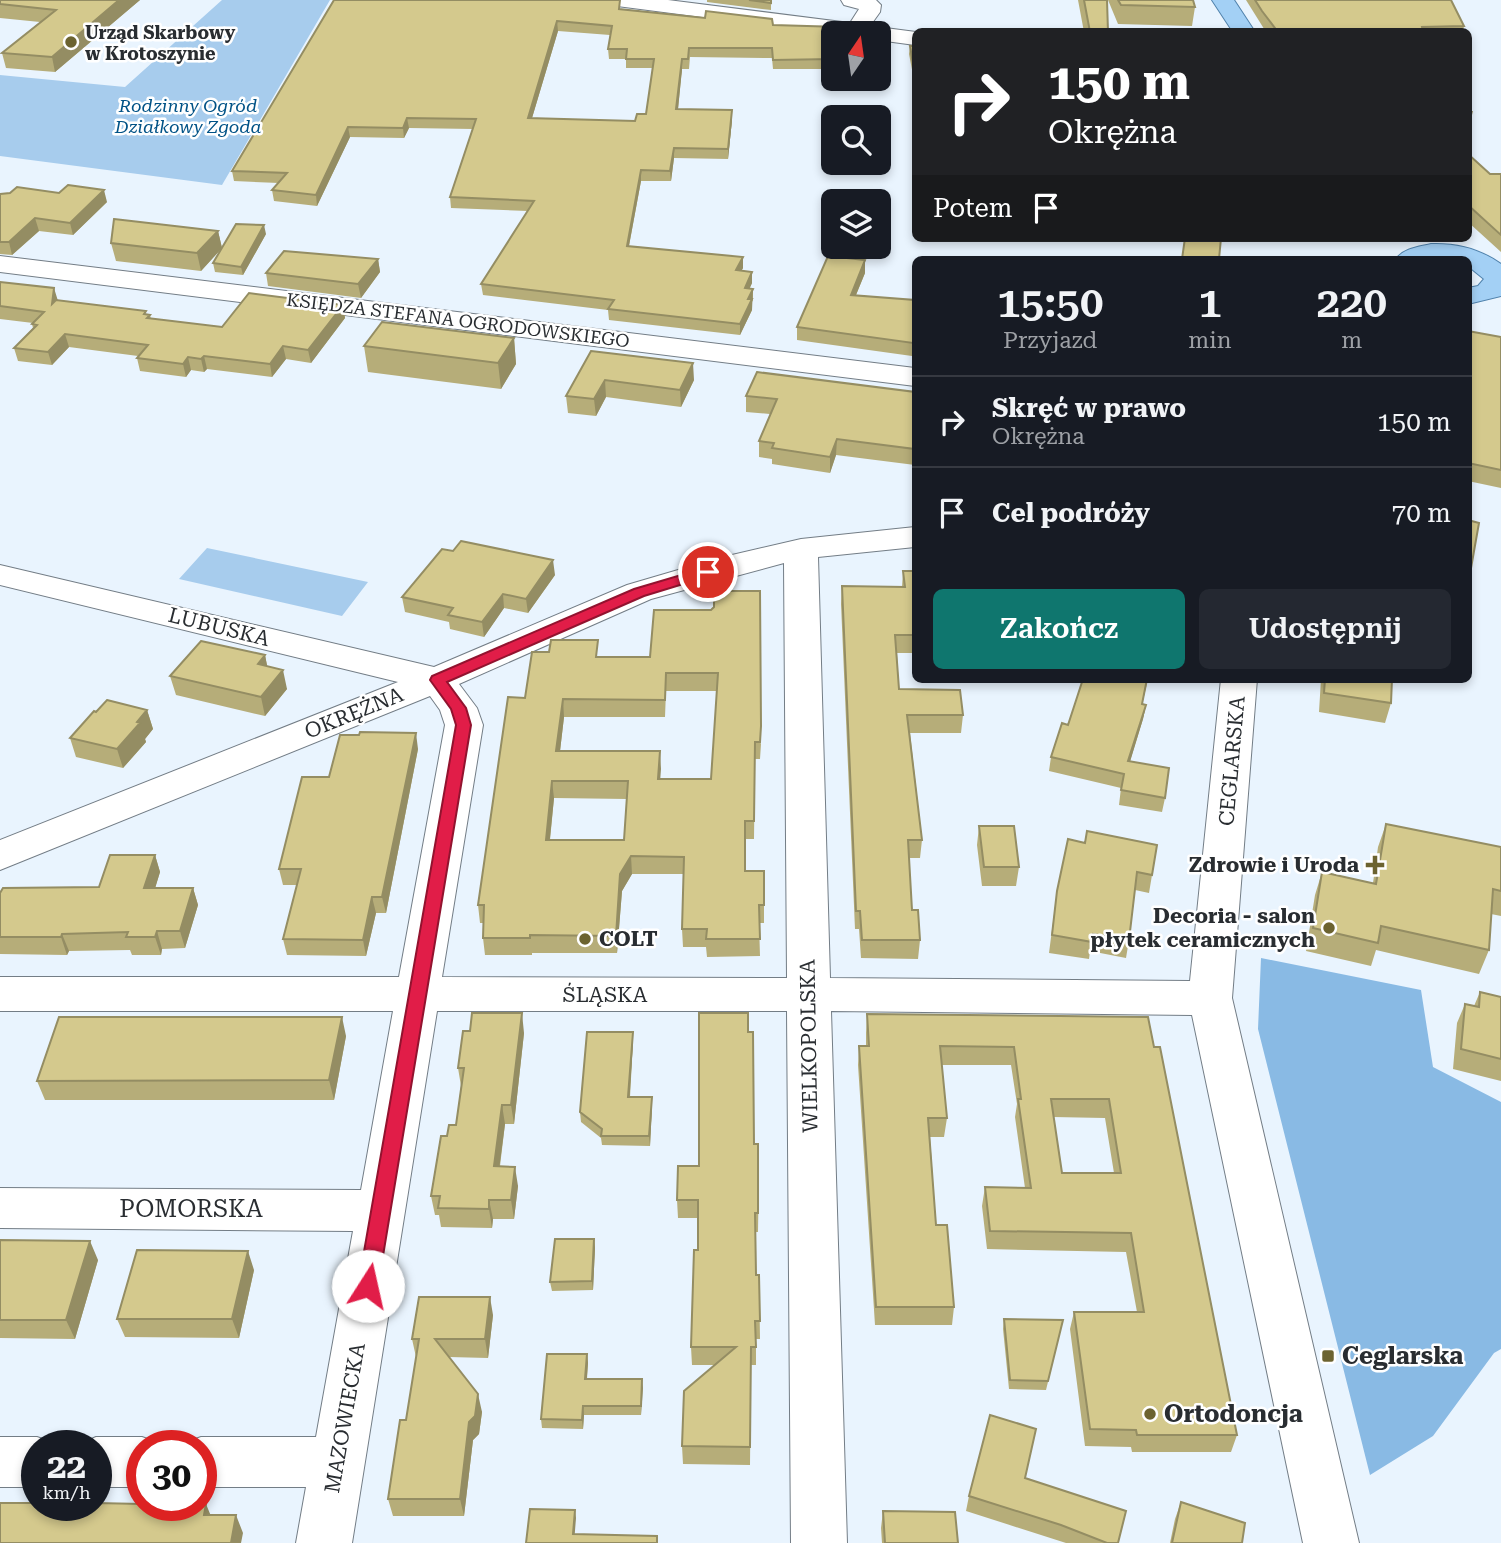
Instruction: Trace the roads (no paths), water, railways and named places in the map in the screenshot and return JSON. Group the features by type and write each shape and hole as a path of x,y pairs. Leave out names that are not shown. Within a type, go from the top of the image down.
{"main road":[{"path":"1223,0 1241,28"},
{"path":"1414,251 1449,246 1469,256"},
{"path":"1472,258 1489,266 1491,288"}],"street":[{"path":"617,0 821,26"},
{"path":"852,0 870,5 862,21"},
{"path":"891,35 912,38"},
{"name":"KSIĘDZA STEFANA OGRODOWSKIEGO","path":"0,264 912,377"},
{"name":"OKRĘŻNA","path":"0,856 437,680 639,593 731,565 801,549 912,537"},
{"name":"WIELKOPOLSKA","path":"801,549 819,1543"},
{"name":"LUBUSKA","path":"0,575 437,680"},
{"name":"MAZOWIECKA","path":"324,1543 464,725 458,708 437,680"},
{"name":"CEGLARSKA","path":"1239,683 1210,998 1331,1543"},
{"name":"ŚLĄSKA","path":"0,994 1210,998"},
{"name":"POMORSKA","path":"0,1208 381,1211"},
{"path":"0,1462 21,1462"},
{"path":"217,1462 337,1462"}],"place":[{"name":"Urząd Skarbowy w Krotoszynie","path":"71,42"},
{"name":"Zdrowie i Uroda","path":"1375,865"},
{"name":"Decoria - salon płytek ceramicznych","path":"1329,928"},
{"name":"COLT","path":"585,939"},
{"name":"Ceglarska","path":"1328,1356"},
{"name":"Ortodoncja","path":"1150,1414"}],"park label":[{"name":"Rodzinny Ogród Działkowy Zgoda","path":"188,115"}]}
